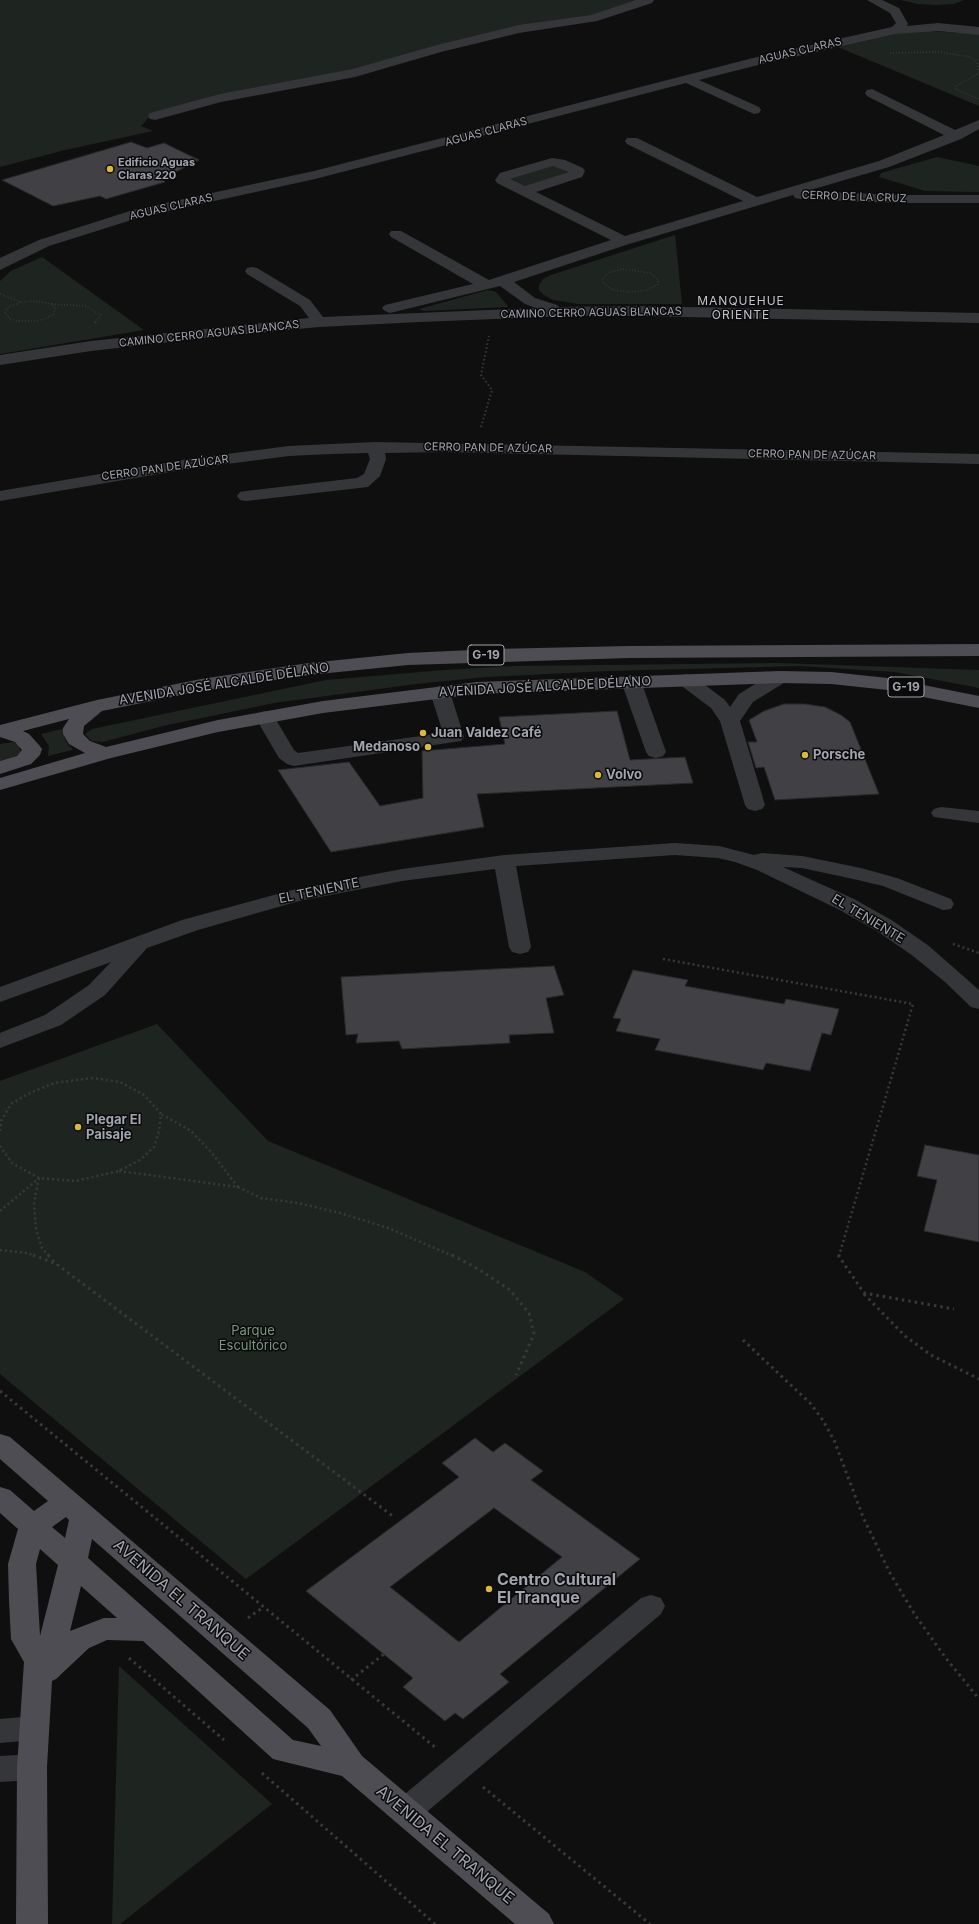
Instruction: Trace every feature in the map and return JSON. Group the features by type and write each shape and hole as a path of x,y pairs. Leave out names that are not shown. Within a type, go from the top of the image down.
{"main road":[{"name":"AVENIDA JOSÉ ALCALDE DÉLANO","path":"2,731 97,706 255,677 358,663 429,658 629,652 979,650"},
{"name":"AVENIDA JOSÉ ALCALDE DÉLANO","path":"0,784 105,753 175,736 265,717 352,703 440,692 515,686 780,677 831,678 888,684 979,702"},
{"path":"97,706 77,722 73,728 73,734 76,740 83,745 105,753"},
{"path":"0,768 24,760 30,755 32,749 22,738 2,731"},
{"name":"AVENIDA EL TRANQUE","path":"0,1444 319,1719 351,1765 538,1924"},
{"name":"AVENIDA EL TRANQUE","path":"0,1497 284,1750 351,1765"},
{"path":"32,1924 32,1767 38,1670 26,1639 22,1600 22,1564 33,1526 75,1509 72,1560 53,1645 38,1670"},
{"path":"38,1670 78,1640 104,1629 149,1630"}],"street":[{"path":"155,116 220,98 355,73 437,48 518,29 593,18 648,0"},
{"path":"873,0 895,11 902,24 896,30"},
{"name":"AGUAS CLARAS","path":"0,266 7,260 44,243 138,213 315,175 687,79 853,38 896,30 938,27 979,31"},
{"path":"687,79 754,110"},
{"path":"872,93 956,136"},
{"path":"252,271 305,303 319,322 411,304 503,281 624,241 847,175 910,155 956,136 979,124"},
{"path":"632,141 755,202"},
{"name":"CERRO DE LA CRUZ","path":"847,175 904,194 927,198"},
{"path":"529,194 624,241"},
{"name":"CERRO DE LA CRUZ","path":"780,194 897,199 979,199"},
{"path":"396,234 487,285"},
{"path":"503,281 530,300 542,305 569,311"},
{"path":"501,314 521,308 530,300"},
{"path":"411,304 406,308 407,312 420,317"},
{"name":"CAMINO CERRO AGUAS BLANCAS","path":"0,360 91,346 204,333 319,322 420,317 569,311 731,312 979,318"},
{"path":"246,496 355,484 368,480 372,476 378,459 375,447"},
{"name":"CERRO PAN DE AZÚCAR","path":"0,496 188,464 288,452 375,447 979,459"},
{"path":"284,478 374,468"},
{"path":"730,721 746,698 780,677"},
{"path":"686,680 718,704 730,721 755,805"},
{"path":"631,681 656,752"},
{"path":"265,717 286,754 294,760 454,737 440,692"},
{"path":"941,813 979,818"},
{"name":"EL TENIENTE","path":"0,995 190,925 296,895 402,875 504,861 675,849 719,852 742,858 764,866 846,904 885,926 921,952 953,977 979,1002"},
{"name":"EL TENIENTE","path":"742,858 802,862 839,869 890,882 943,904"},
{"path":"504,861 520,947"},
{"name":"EL TENIENTE","path":"0,1041 54,1020 96,990 139,944"},
{"path":"405,1812 651,1606"},
{"path":"0,1730 34,1728"},
{"path":"0,1769 32,1767"}],"path":[{"path":"853,38 884,52 896,54 913,52 939,52 957,54 970,58 977,62 979,73 956,86 956,89 979,99"},
{"path":"623,269 633,269 650,273 658,280 658,284 648,290 631,292 613,290 603,283 602,280 608,273 623,269"},
{"path":"0,294 21,302"},
{"path":"52,304 55,308 54,314 45,319 26,322 16,321 6,316 5,313 7,308 21,302 36,301 52,304 85,306 101,315 88,331 91,336 91,346"},
{"path":"480,432 492,390 481,375 501,314"},
{"path":"663,959 913,1004 838,1255 864,1294 905,1336 931,1355 979,1379"},
{"path":"0,1131 1,1121 10,1104 28,1094 54,1083 92,1078 120,1082 144,1095 161,1114 191,1131 211,1152 238,1187"},
{"path":"0,1146 12,1163 39,1178 54,1181 75,1181 119,1171 140,1160 154,1147 159,1131 161,1114"},
{"path":"119,1171 238,1187 261,1198 298,1203 340,1213 388,1228 438,1248 480,1270 510,1290 529,1313 534,1334 516,1375"},
{"path":"0,1211 39,1178"},
{"path":"39,1178 34,1203 36,1229 42,1248 55,1263 394,1517"},
{"path":"0,1250 27,1253 55,1263"},
{"path":"864,1294 954,1309"},
{"path":"744,1340 810,1404 822,1419 834,1440 864,1517 890,1573 919,1621 945,1657 979,1699"},
{"path":"0,1391 650,1924"},
{"path":"351,1680 384,1654"},
{"path":"156,1681 228,1743"},
{"path":"257,1769 435,1924"}],"green space":[{"path":"0,0 644,0 589,17 530,25 352,72 151,115 141,126 153,131 65,150 0,167"},
{"path":"901,0 964,0 954,4 938,5 918,4"},
{"path":"927,31 979,34 979,106 838,47 896,34"},
{"path":"937,157 979,166 979,192 925,191 879,177 881,173"},
{"path":"554,165 572,171 527,187 507,179"},
{"path":"675,235 682,304 578,304 553,300 539,290 539,285 543,279 551,275"},
{"path":"42,257 144,330 0,354 0,281 11,271"},
{"path":"488,290 496,292 508,306 424,311 419,309"},
{"path":"778,663 979,670 979,688 895,672 800,666 609,671 486,677 416,684 274,703 163,726 103,742 92,741 85,734 92,729 326,680 513,666"},
{"path":"66,728 64,737 72,750 48,756 49,746 41,734"},
{"path":"14,742 18,744 21,752 16,756 0,761 0,744"},
{"name":"Parque Escultórico","path":"157,1024 268,1141 585,1272 624,1299 246,1579 0,1374 0,1081"},
{"path":"119,1666 272,1804 120,1924 112,1924"}],"building":[{"name":"Edificio Aguas Claras 220","path":"131,142 147,148 164,143 199,160 162,179 165,182 106,199 100,196 53,206 2,180"},
{"name":"Porsche","path":"784,704 805,704 825,707 841,715 850,722 879,794 775,800 764,767 756,768 748,742 757,742 749,720 764,711"},
{"path":"617,711 630,760 685,757 693,783 477,794 484,827 331,852 278,770 349,762 380,806 423,798 422,751 505,744 499,717"},
{"path":"554,966 564,995 546,998 554,1033 509,1035 510,1043 402,1049 399,1041 356,1043 358,1034 346,1035 341,977"},
{"path":"633,970 688,980 685,986 784,1004 786,999 839,1009 831,1035 822,1033 810,1071 766,1063 763,1070 655,1050 660,1039 616,1031 621,1019 613,1018"},
{"path":"925,1145 979,1155 979,1242 924,1231 937,1180 917,1176"},
{"path":"475,1438 493,1452 505,1443 543,1471 531,1480 640,1559 500,1674 509,1682 463,1719 455,1713 445,1721 403,1687 413,1678 306,1591 459,1477 442,1463","holes":["494,1508 562,1557 459,1642 390,1587"]}],"place":[{"name":"Edificio Aguas Claras 220","path":"110,169"},
{"name":"Juan Valdez Café","path":"423,733"},
{"name":"Medanoso","path":"428,747"},
{"name":"Porsche","path":"805,755"},
{"name":"Volvo","path":"598,775"},
{"name":"Plegar El Paisaje","path":"78,1127"},
{"name":"Centro Cultural El Tranque","path":"489,1589"}],"district":[{"name":"MANQUEHUE ORIENTE","path":"741,308"}]}
